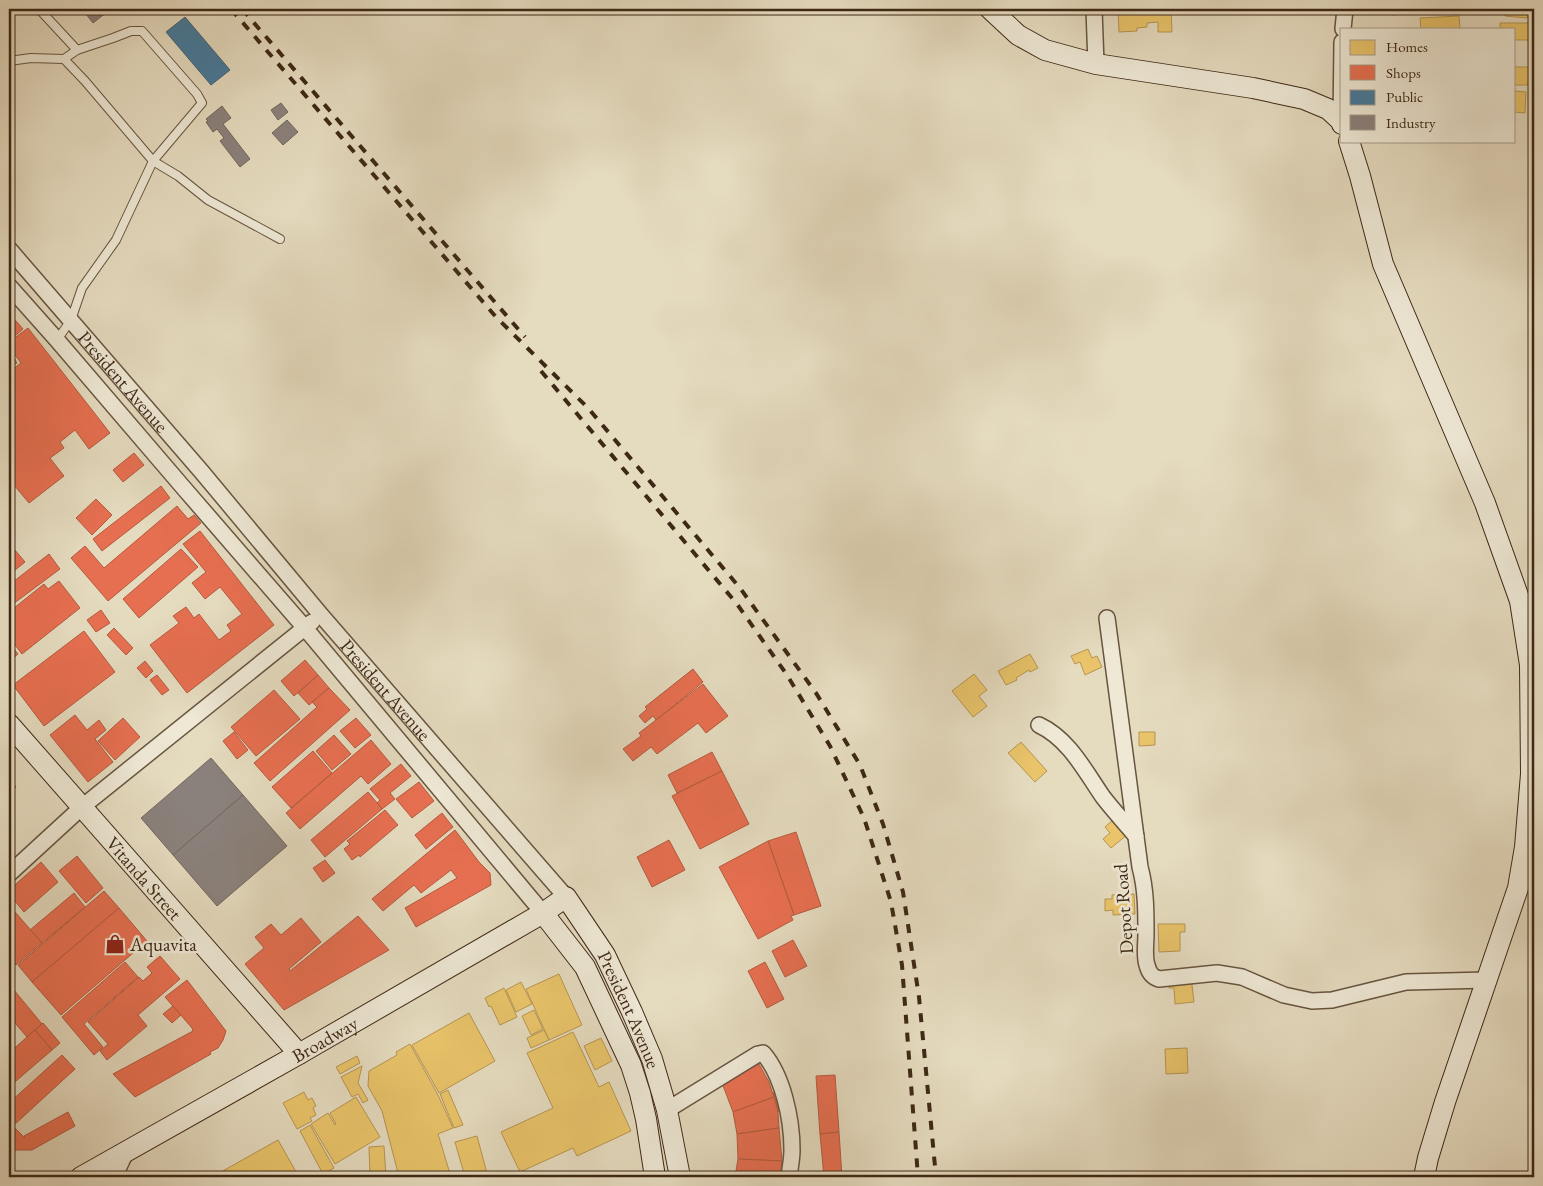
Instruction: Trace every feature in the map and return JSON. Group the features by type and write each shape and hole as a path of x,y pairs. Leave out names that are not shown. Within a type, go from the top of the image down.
{"street":[{"path":"990,9 1018,35 1045,50 1096,64 1253,88 1304,99 1328,109 1340,121"},
{"path":"1094,9 1096,64"},
{"path":"1343,28 1345,9"},
{"path":"1349,142 1383,264 1485,502 1520,600 1530,665 1530,783 1518,888 1445,1102 1424,1177"},
{"name":"President Avenue","path":"9,248 566,897 605,955 652,1059 667,1110 680,1177"},
{"name":"President Avenue","path":"9,286 305,628 543,913 585,967 612,1022 640,1093 651,1144 655,1177"},
{"path":"182,486 201,471"},
{"path":"9,874 82,807 322,615"},
{"name":"Depot Road","path":"1107,618 1140,867 1145,883 1146,964 1150,974 1159,979 1217,973 1242,977 1284,995 1312,1001 1332,1000 1406,982 1487,980"},
{"name":"Vitanda Street","path":"9,724 299,1054"},
{"path":"1039,724 1051,730 1067,746 1104,797 1136,836"},
{"name":"Broadway","path":"81,1177 299,1054 543,913 566,897"},
{"path":"667,1110 758,1054 763,1053 780,1080 785,1100 792,1150 789,1177"},
{"path":"651,1144 672,1136"},
{"path":"116,1177 126,1152"}],"lane":[{"path":"39,9 77,50"},
{"path":"57,340 71,320 82,288 116,240 153,161 202,103 197,94 142,31 131,30 77,50 64,60"},
{"path":"9,61 31,58 64,60 85,80 153,161 178,176 208,200 280,239"}],"building: Homes":[{"path":"1118,9 1171,9 1172,32 1158,32 1158,22 1147,23 1147,27 1137,28 1137,31 1119,32"},
{"path":"1370,9 1397,9 1396,15 1370,13"},
{"path":"1419,9 1453,9 1453,11 1419,11"},
{"path":"1497,9 1534,9 1534,15 1528,15 1527,18 1505,16 1506,13 1497,12"},
{"path":"1459,16 1460,28 1421,28 1420,18"},
{"path":"1500,23 1534,23 1534,40 1516,40 1516,28 1500,28"},
{"path":"1516,67 1529,67 1528,85 1516,85"},
{"path":"1516,91 1526,92 1525,113 1516,112"},
{"path":"1088,649 1092,658 1097,656 1102,667 1085,675 1080,662 1075,664 1071,656"},
{"path":"1030,654 1038,668 1030,672 1029,670 1016,678 1017,680 1006,685 998,671"},
{"path":"974,674 987,690 979,696 987,706 973,717 952,691"},
{"path":"1139,732 1155,732 1155,745 1139,746"},
{"path":"1021,742 1047,771 1035,782 1008,753"},
{"path":"1115,818 1128,834 1111,848 1103,839 1110,833 1105,827"},
{"path":"1134,894 1135,914 1113,915 1113,910 1105,911 1105,899 1112,899 1112,895"},
{"path":"1158,924 1185,924 1185,932 1180,932 1180,951 1159,952"},
{"path":"559,974 582,1025 549,1040 526,989"},
{"path":"1191,977 1194,1002 1175,1004 1174,988 1169,988 1168,980"},
{"path":"521,982 532,1004 516,1012 506,990"},
{"path":"504,988 517,1017 500,1025 485,998"},
{"path":"534,1010 543,1029 531,1035 522,1016"},
{"path":"469,1013 495,1061 439,1093 412,1045"},
{"path":"544,1030 549,1040 531,1048 527,1038"},
{"path":"573,1032 599,1087 609,1082 631,1131 577,1156 573,1148 520,1172 501,1132 553,1108 527,1053"},
{"path":"601,1038 612,1061 595,1070 584,1046"},
{"path":"410,1044 438,1095 453,1128 438,1134 451,1177 399,1177 382,1111 368,1086 369,1071 397,1055 396,1052"},
{"path":"1187,1048 1188,1073 1166,1074 1165,1049"},
{"path":"357,1056 360,1063 340,1074 336,1067"},
{"path":"362,1066 358,1083 368,1100 363,1103 358,1094 352,1097 341,1077"},
{"path":"448,1090 463,1125 454,1128 440,1094"},
{"path":"304,1092 308,1100 312,1098 316,1106 313,1108 316,1115 310,1118 312,1121 297,1129 283,1103"},
{"path":"356,1097 380,1137 335,1164 311,1124 328,1113 335,1125 330,1113"},
{"path":"310,1125 334,1168 323,1174 300,1131"},
{"path":"477,1136 488,1177 465,1177 455,1142"},
{"path":"278,1140 299,1177 212,1177"},
{"path":"384,1146 386,1177 373,1177 373,1175 370,1175 369,1147"}],"building: Shops":[{"path":"9,313 23,329 9,341"},
{"path":"28,328 110,433 89,449 75,430 60,442 64,448 50,458 64,476 29,503 9,479 9,372 21,363 9,347 9,342"},
{"path":"12,354 17,363 9,368 9,356"},
{"path":"134,453 144,465 123,482 113,470"},
{"path":"161,486 170,498 102,551 93,539"},
{"path":"96,499 112,515 92,535 76,518"},
{"path":"177,506 188,519 194,515 201,523 108,601 71,558 85,546 104,568"},
{"path":"200,531 274,625 187,693 150,645 179,623 173,616 186,607 194,618 199,614 219,640 231,631 227,625 242,614 220,587 205,599 192,583 206,572 183,544"},
{"path":"9,543 25,562 9,575"},
{"path":"181,549 198,567 139,618 123,599"},
{"path":"49,554 60,569 9,607 9,585"},
{"path":"59,581 80,608 22,654 9,637 9,612 44,584 48,589"},
{"path":"101,610 110,623 96,632 87,620"},
{"path":"114,628 133,648 126,655 107,635"},
{"path":"84,631 115,672 44,726 13,685"},
{"path":"9,643 18,654 9,662"},
{"path":"305,660 318,675 294,696 281,681"},
{"path":"145,661 153,671 146,678 137,668"},
{"path":"693,669 703,682 656,720 653,716 645,723 639,716 647,709 645,707"},
{"path":"157,675 169,690 162,695 150,680"},
{"path":"318,675 329,688 309,705 298,693"},
{"path":"703,684 728,716 706,733 698,723 657,754 651,747 633,761 623,749 641,736 639,733"},
{"path":"329,688 350,710 270,781 254,763 317,707 312,702"},
{"path":"274,690 300,719 256,756 231,727"},
{"path":"75,715 87,730 99,720 106,730 95,739 113,762 88,782 50,735"},
{"path":"123,718 140,737 115,760 98,741"},
{"path":"356,718 371,735 355,748 340,731"},
{"path":"234,732 248,750 237,759 223,741"},
{"path":"334,735 351,754 332,770 316,751"},
{"path":"371,740 391,764 368,784 361,776 300,829 286,813"},
{"path":"313,751 332,773 291,808 272,787"},
{"path":"712,752 722,771 677,793 668,775"},
{"path":"401,764 411,776 390,793 395,799 382,809 377,803 380,800 370,789"},
{"path":"722,771 749,824 700,849 672,796"},
{"path":"9,777 16,787 9,793"},
{"path":"419,782 434,801 412,818 396,799"},
{"path":"368,792 382,809 325,857 311,840"},
{"path":"385,810 398,825 360,857 359,855 352,860 344,849 350,844 347,841"},
{"path":"442,813 453,827 426,849 415,835"},
{"path":"455,830 479,862 490,873 491,885 416,927 405,908 457,878 451,870 421,893 414,885 383,911 372,899"},
{"path":"796,832 821,906 794,915 768,841"},
{"path":"669,840 685,870 652,887 637,857"},
{"path":"768,841 794,915 791,916 793,920 758,939 719,867"},
{"path":"77,856 103,888 86,903 59,871"},
{"path":"325,860 335,873 323,882 313,868"},
{"path":"41,862 58,882 24,912 9,894 9,890"},
{"path":"104,891 119,908 32,982 18,965"},
{"path":"74,893 85,907 42,943 30,930"},
{"path":"9,905 42,943 16,965 9,956"},
{"path":"119,908 147,941 61,1015 32,982"},
{"path":"358,916 389,950 284,1010 245,964 264,948 255,937 271,924 281,935 301,918 321,942 289,969 290,971"},
{"path":"793,940 807,966 785,977 772,951"},
{"path":"160,956 180,979 138,1015 147,1026 107,1060 100,1051 108,1044 88,1022 139,977 143,981 152,973 147,967"},
{"path":"125,962 138,977 84,1024 103,1047 94,1055 62,1017"},
{"path":"765,962 784,999 767,1008 748,971"},
{"path":"187,980 226,1031 223,1040 218,1048 210,1052 211,1054 135,1097 113,1074 193,1031 165,997"},
{"path":"9,984 42,1024 27,1037 9,1016"},
{"path":"173,1006 181,1015 172,1023 163,1014"},
{"path":"43,1023 60,1043 52,1050 35,1030"},
{"path":"35,1030 52,1050 9,1087 9,1053"},
{"path":"62,1055 75,1069 13,1126 25,1138 24,1136 68,1112 75,1126 32,1150 16,1150 14,1152 9,1147 9,1103"},
{"path":"759,1064 769,1082 774,1097 733,1112 722,1083"},
{"path":"835,1075 839,1132 820,1134 816,1076"},
{"path":"779,1091 785,1110 779,1112 773,1093"},
{"path":"774,1097 778,1112 779,1128 737,1134 733,1112"},
{"path":"779,1128 782,1161 738,1159 737,1134"},
{"path":"839,1132 842,1177 824,1177 820,1134"},
{"path":"738,1159 782,1161 780,1177 735,1177"}],"building: Public":[{"path":"185,17 230,70 211,85 166,32"}],"building: Industry":[{"path":"82,9 105,9 107,12 93,23"},
{"path":"281,103 288,112 278,120 271,110"},
{"path":"222,106 231,118 223,124 250,159 240,167 220,141 224,138 217,129 213,132 206,122 208,121 206,119"},
{"path":"287,120 298,132 283,145 272,133"},
{"path":"211,758 243,795 173,855 141,818"},
{"path":"243,795 287,846 217,906 173,855"}],"railway":[{"path":"231,9 496,317 588,408 740,588 816,693 860,765 883,824 903,892 919,997 936,1177"},
{"path":"242,9 525,337"},
{"path":"541,371 737,604 787,675 830,746 864,818 891,902 902,965 918,1177"}],"place":[{"name":"Aquavita","path":"115,944"}]}
